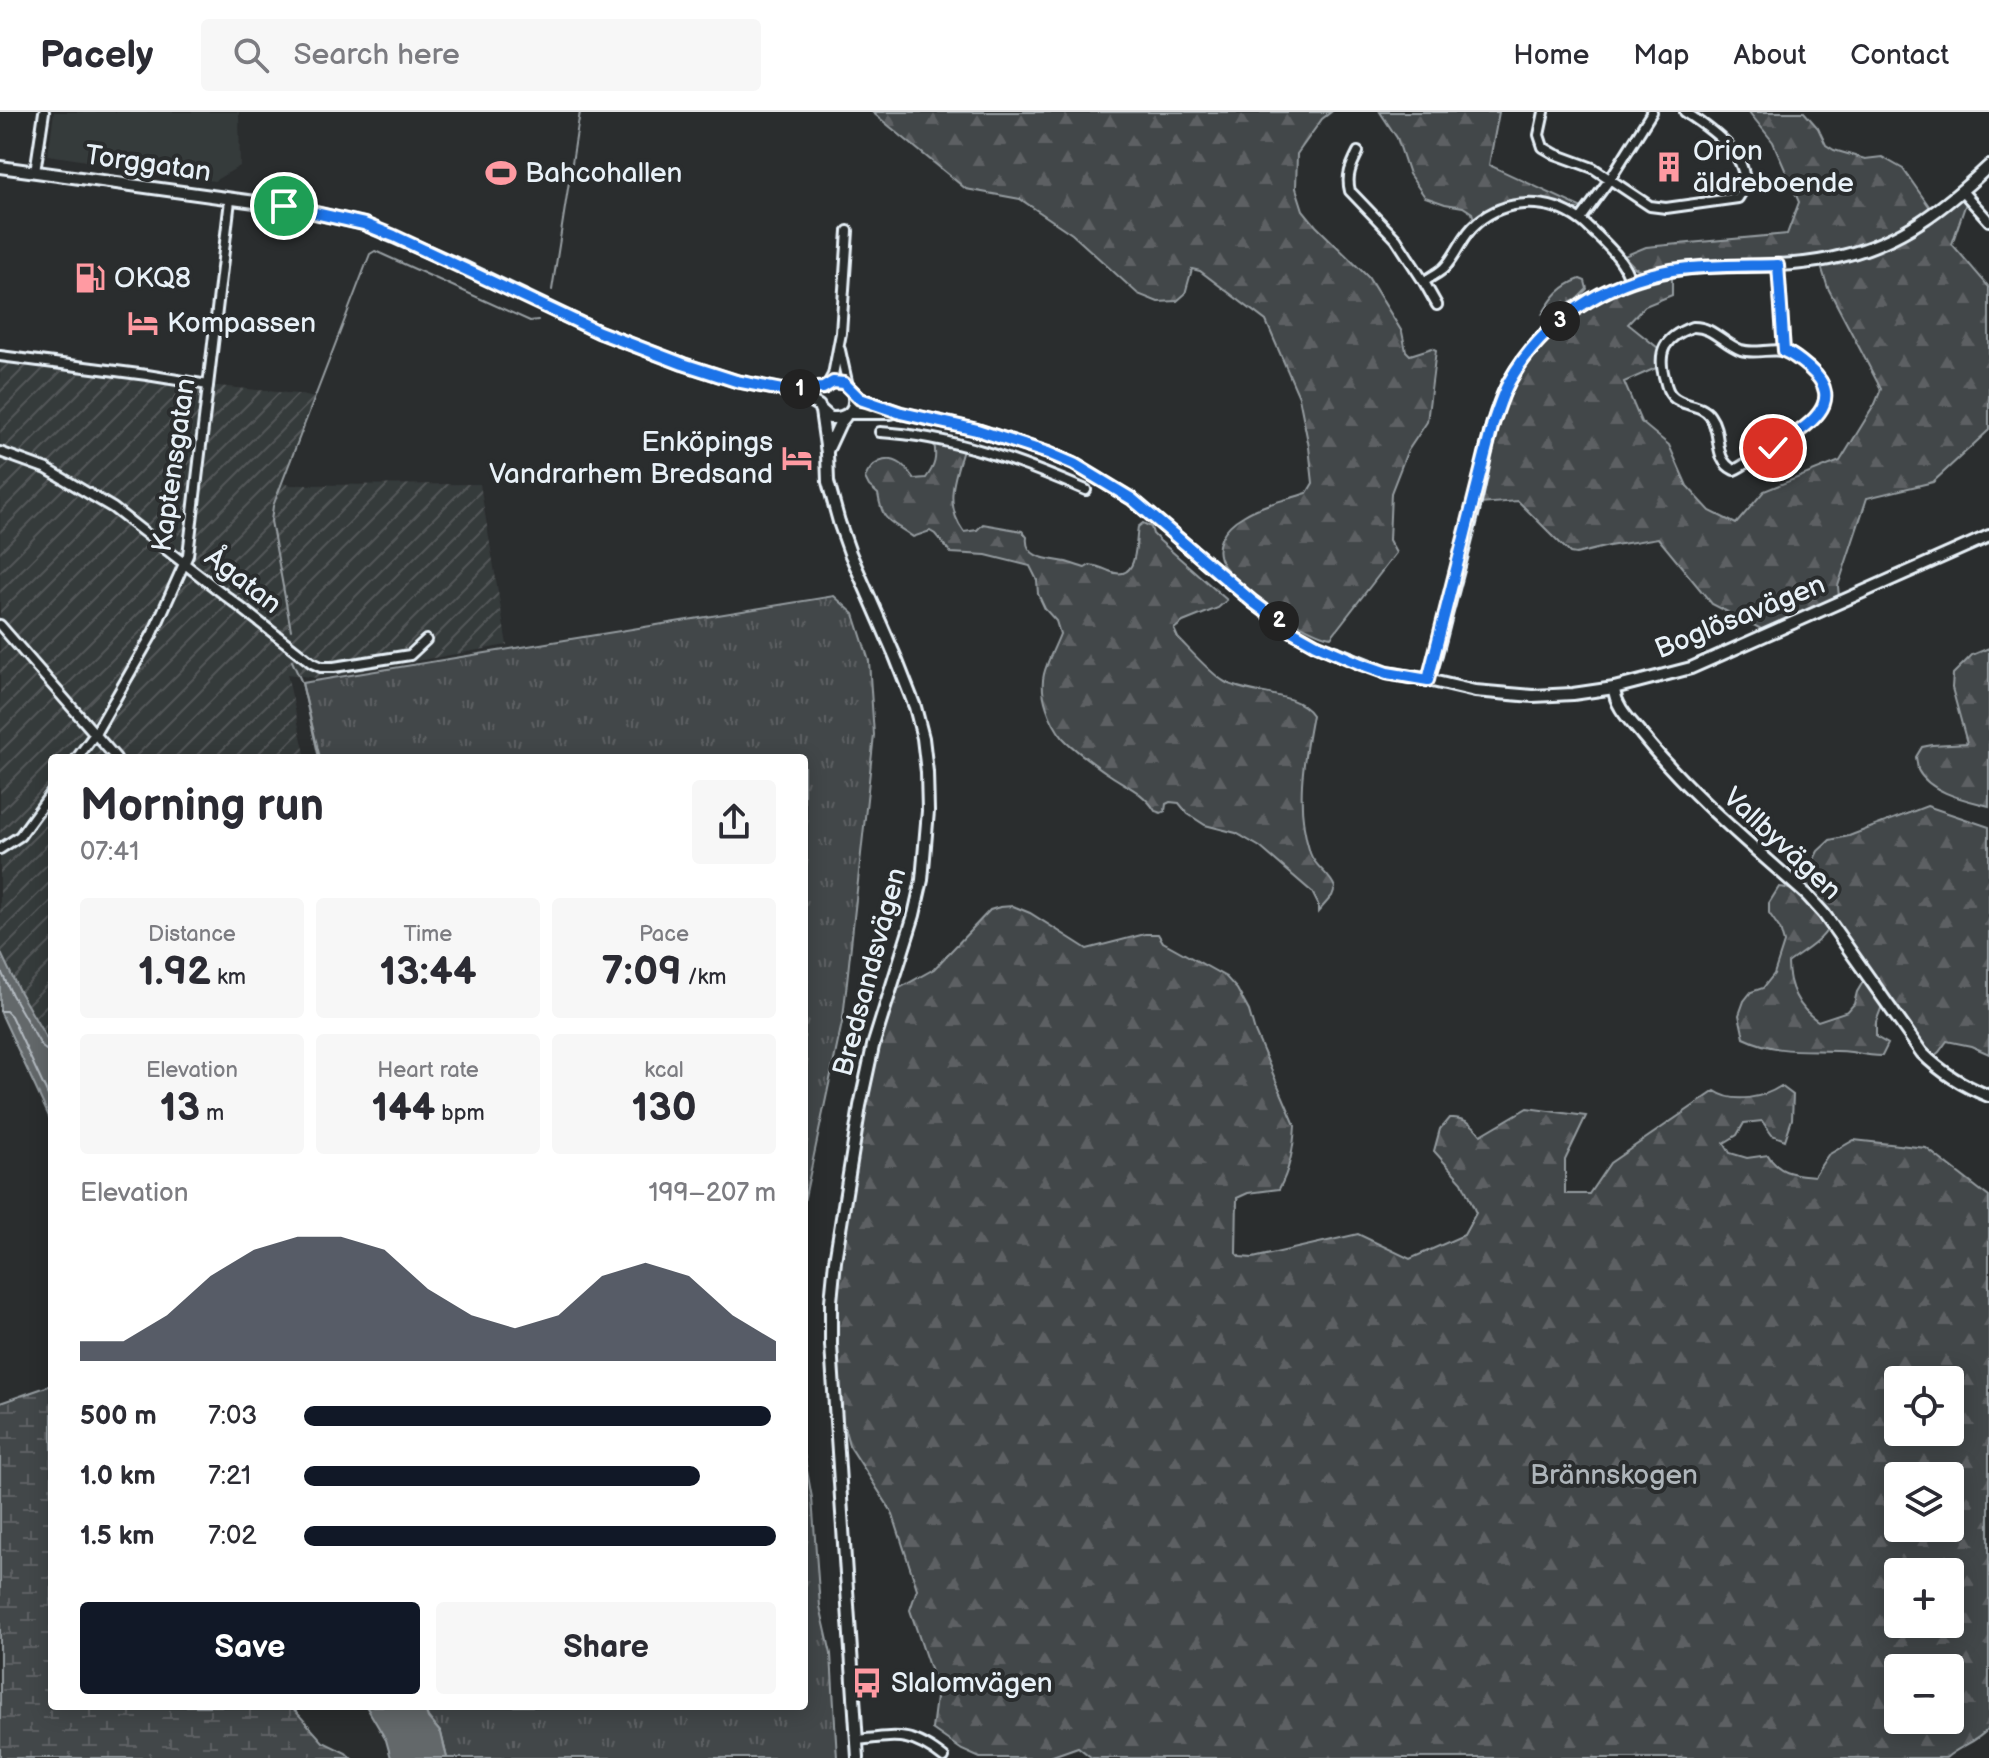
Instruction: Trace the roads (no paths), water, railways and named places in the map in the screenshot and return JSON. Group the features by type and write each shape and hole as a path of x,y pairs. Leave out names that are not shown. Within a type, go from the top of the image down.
{"street":[{"path":"35,172 44,112"},
{"path":"1544,112 1539,135 1543,147 1593,168 1650,206 1658,208 1738,198 1744,185 1732,150 1714,131 1685,112"},
{"path":"1580,220 1652,112"},
{"path":"1358,152 1347,181 1350,191 1396,239 1437,305"},
{"path":"1428,680 1493,423 1509,383 1524,359 1549,330 1586,301 1630,280 1673,270 1818,261 1874,246 1931,216 1989,166"},
{"name":"Torggatan","path":"0,167 284,206 364,224 599,332 683,364 809,400 830,418 847,415"},
{"path":"1962,191 1989,221"},
{"name":"Kaptensgatan","path":"80,754 95,734 153,633 188,555 230,200"},
{"path":"1424,282 1445,267 1465,235 1477,223 1495,211 1535,203 1560,209 1580,220 1621,260 1630,280"},
{"path":"820,408 818,397 833,375 839,345 848,231"},
{"path":"1778,265 1784,351"},
{"path":"1702,327 1742,350 1784,351 1800,360 1821,379 1827,394 1826,402 1815,418 1789,438 1734,470 1720,456 1714,425 1705,411 1670,394 1662,370 1663,349 1679,332 1702,327"},
{"path":"827,453 840,423 854,404 839,345"},
{"path":"0,356 208,385"},
{"name":"Torggatan","path":"782,390 838,382 850,389"},
{"name":"Boglösavägen","path":"850,389 860,399 901,413 977,430 1048,453 1132,499 1253,602 1315,644 1387,673 1475,691 1533,696 1573,694 1614,688 1691,668 1989,536"},
{"name":"Bredsandsvägen","path":"820,408 828,482 839,522 915,707 927,772 928,811 922,880 873,1046 860,1106 831,1301 831,1345 858,1758"},
{"name":"Boglösavägen","path":"847,415 901,413"},
{"path":"975,448 977,430"},
{"path":"880,432 904,433 975,448 1086,490"},
{"name":"Ågatan","path":"0,452 47,469 113,508 321,667 377,662 410,655 426,640"},
{"path":"0,625 112,754"},
{"name":"Vallbyvägen","path":"1614,688 1619,707 1686,785 1824,914 1922,1053 1956,1081 1989,1096"},
{"path":"0,849 20,836 48,798"},
{"path":"857,1740 891,1737 917,1740 944,1758"}],"water":[{"path":"0,951 48,1041 48,1114 0,1011"},
{"path":"368,1710 425,1710 441,1733 447,1758 391,1758 386,1740"}],"waterway":[{"path":"552,290 580,112"},
{"path":"291,630 271,521 273,506 370,254 375,251 530,321 538,320"},
{"path":"292,661 302,683 319,754"}],"place":[{"name":"Orion äldreboende","path":"1669,167"},
{"name":"Bahcohallen","path":"501,173"},
{"name":"OKQ8","path":"90,278"},
{"name":"Kompassen","path":"143,323"},
{"name":"Enköpings Vandrarhem Bredsand","path":"797,458"},
{"name":"Slalomvägen","path":"867,1683"}],"park label":[{"name":"Brännskogen","path":"1614,1475"}]}
